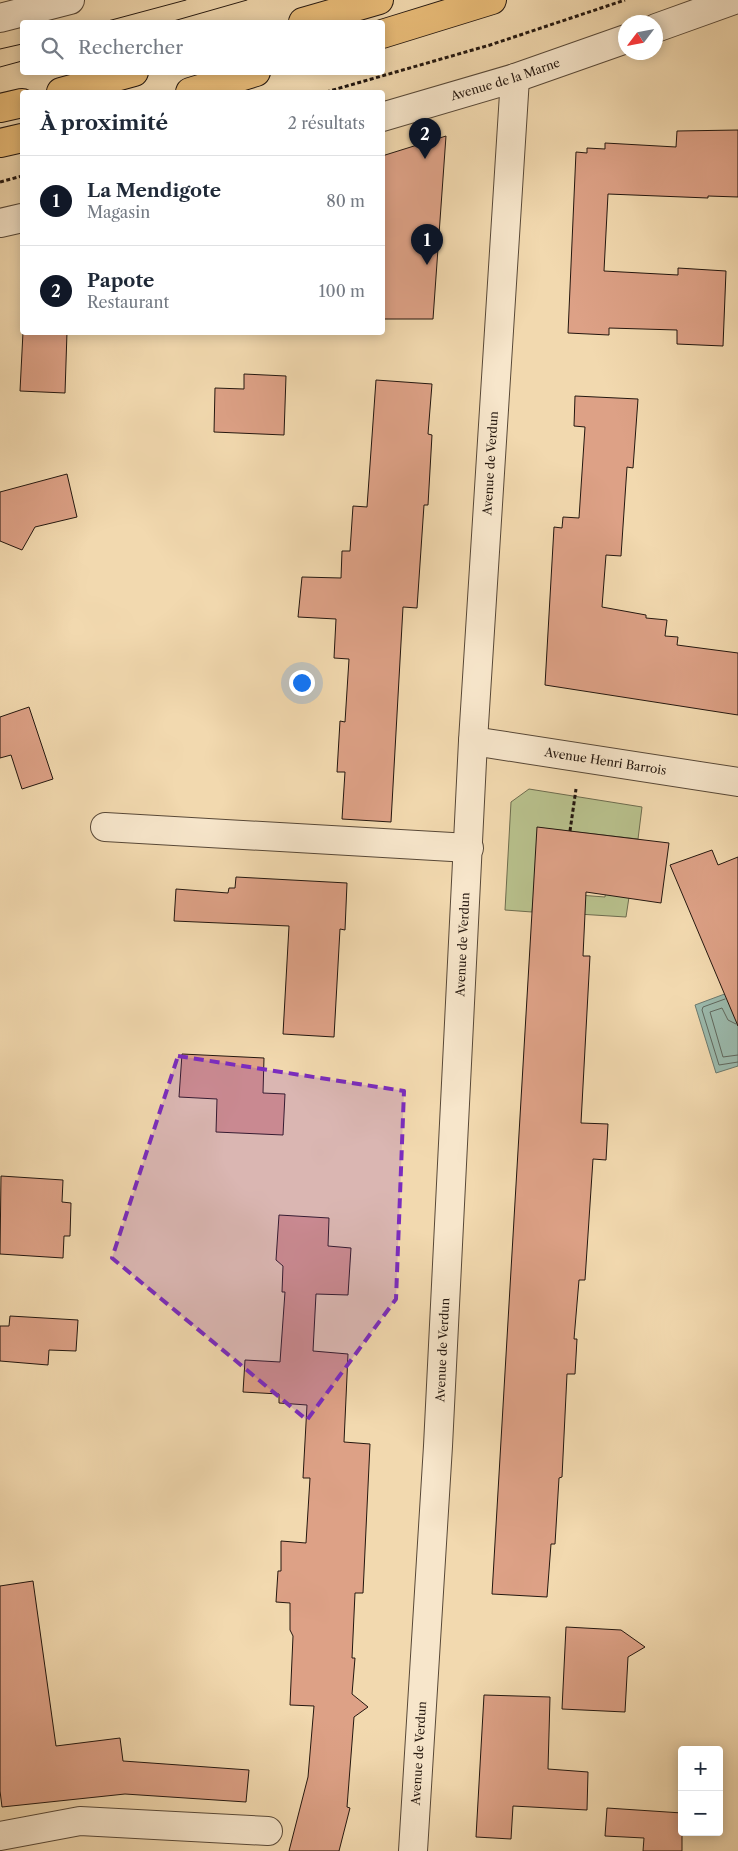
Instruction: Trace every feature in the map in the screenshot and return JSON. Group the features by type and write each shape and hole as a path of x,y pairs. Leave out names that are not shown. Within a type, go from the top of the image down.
{"main road":[{"path":"311,20 379,0"},
{"path":"385,33 492,0"},
{"path":"68,90 123,75"},
{"path":"197,90 246,75"},
{"path":"0,108 20,103"},
{"path":"0,143 20,138"}],"street":[{"path":"0,18 70,0"},
{"path":"663,25 734,0"},
{"name":"Avenue de la Marne","path":"385,116 515,78 618,42"},
{"name":"Avenue de Verdun","path":"413,1851 438,1446 473,741 515,78"},
{"path":"0,223 20,218"},
{"name":"Avenue Henri Barrois","path":"473,741 738,782"},
{"path":"105,826 469,848"},
{"path":"0,1836 80,1821 268,1831"}],"path":[{"path":"333,90 490,45 625,0"},
{"path":"0,182 20,177"},
{"path":"570,831 576,789"}],"highlighted area":[{"path":"178,1056 404,1091 396,1299 307,1420 112,1258"}],"green space":[{"path":"529,789 642,807 638,839 541,828 532,912 505,910 511,802"},
{"path":"607,882 631,884 626,917 578,914 579,895 605,897"}],"water":[{"path":"730,992 738,1020 738,1066 716,1073 695,1005"}],"building":[{"path":"738,130 738,197 708,196 708,198 608,194 604,271 678,275 678,268 726,271 723,346 677,344 677,330 609,328 609,335 568,333 576,152 587,153 587,148 605,149 605,143 676,147 677,131"},
{"path":"446,136 433,319 385,319 385,155"},
{"path":"23,335 67,335 65,393 20,391"},
{"path":"244,374 286,376 284,435 214,432 215,388 244,389"},
{"path":"376,380 432,384 428,434 432,435 428,505 424,505 417,608 403,607 391,822 342,819 345,772 337,772 340,721 345,722 349,659 334,658 336,619 298,617 302,577 341,578 342,551 350,551 353,506 367,507"},
{"path":"575,396 638,399 633,468 627,467 621,556 606,555 602,607 646,615 646,618 667,620 665,636 678,637 677,645 738,653 738,715 545,685 554,527 562,528 563,517 579,518 585,427 574,426"},
{"path":"67,474 77,517 35,527 22,550 0,541 0,492"},
{"path":"29,707 53,779 22,789 11,755 0,758 0,717"},
{"path":"537,827 669,843 661,903 586,892 583,956 590,956 581,1123 608,1124 606,1160 593,1159 585,1280 579,1280 574,1339 577,1339 575,1374 567,1374 562,1477 559,1478 555,1544 551,1544 547,1597 492,1594"},
{"path":"712,850 718,865 738,857 738,1026 670,865"},
{"path":"236,877 347,883 345,930 340,929 334,1037 283,1034 289,926 174,921 176,889 228,893 229,888 235,888"},
{"path":"182,1054 264,1058 263,1093 285,1094 283,1135 216,1132 217,1099 179,1097"},
{"path":"1,1176 63,1180 62,1202 71,1203 70,1236 64,1236 63,1258 0,1254"},
{"path":"279,1215 329,1218 328,1246 351,1248 348,1295 316,1294 313,1351 348,1354 344,1442 370,1444 363,1593 355,1593 352,1658 355,1658 352,1694 368,1707 354,1717 347,1807 350,1808 339,1851 289,1851 308,1777 314,1706 290,1705 293,1636 290,1630 290,1603 276,1602 278,1571 281,1571 281,1541 306,1543 310,1478 303,1478 307,1405 279,1403 279,1394 243,1392 245,1360 280,1362 285,1292 282,1292 283,1266 276,1260"},
{"path":"10,1316 78,1320 76,1351 49,1350 48,1365 0,1361 0,1326 9,1326"},
{"path":"33,1581 56,1746 120,1738 123,1761 249,1770 246,1802 125,1794 2,1807 0,1791 0,1586"},
{"path":"566,1627 621,1630 645,1647 628,1657 625,1712 562,1709"},
{"path":"484,1695 550,1697 548,1769 588,1772 587,1810 513,1806 511,1839 476,1837"},
{"path":"607,1808 678,1813 678,1836 682,1836 682,1851 643,1851 644,1838 605,1836"}],"tram line":[{"path":"111,20 186,0"},
{"path":"177,20 247,0"},
{"path":"0,49 20,44"},
{"path":"0,67 20,62"}],"place":[{"name":"Papote","path":"425,159"},
{"name":"La Mendigote","path":"427,265"}]}
